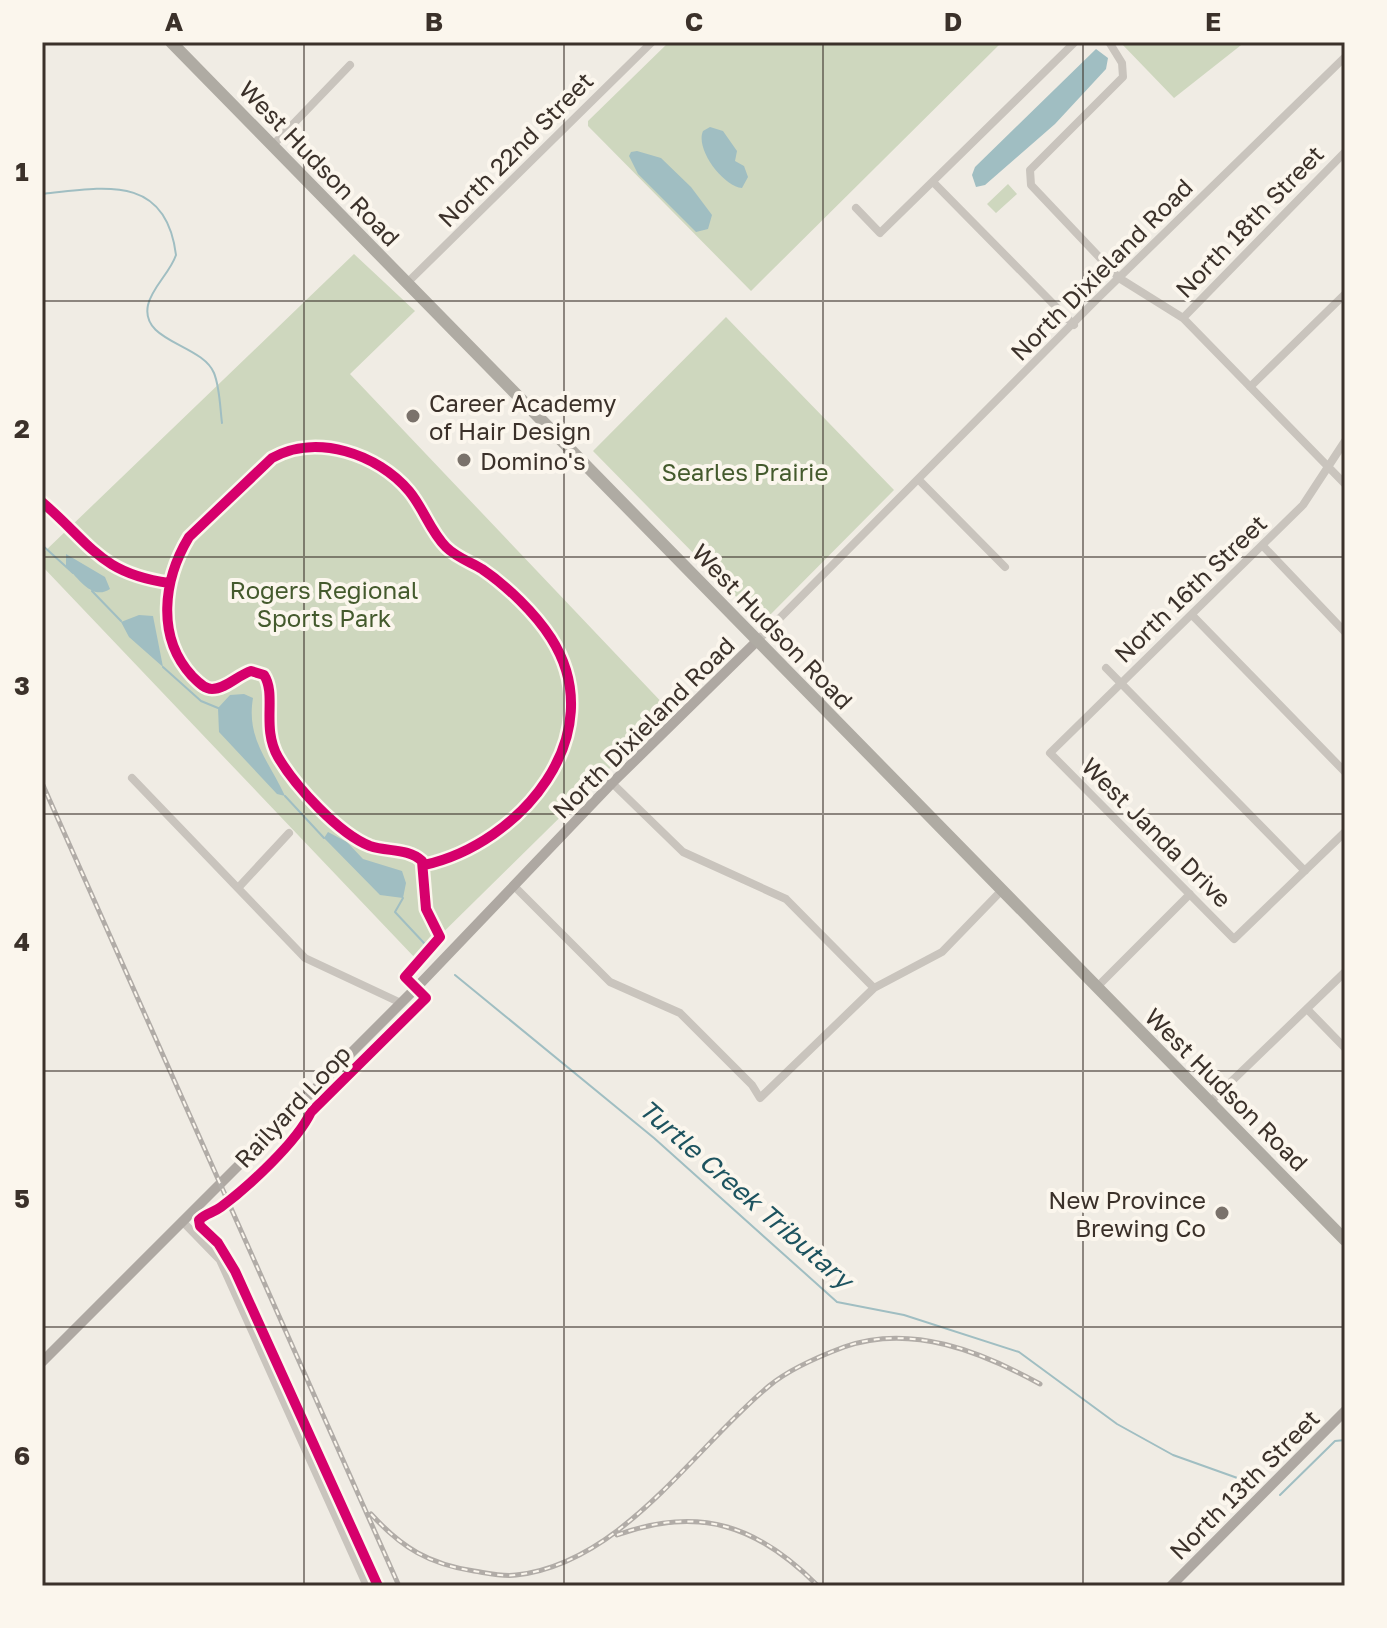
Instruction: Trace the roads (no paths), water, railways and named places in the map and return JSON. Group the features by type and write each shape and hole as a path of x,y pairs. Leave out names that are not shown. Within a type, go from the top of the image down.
{"highway":[{"name":"West Hudson Road","path":"171,42 1345,1240"}],"main road":[{"name":"North Dixieland Road","path":"42,1362 401,1003 612,783 757,641"},
{"name":"North 13th Street","path":"1171,1586 1345,1411"}],"street":[{"name":"North 22nd Street","path":"406,284 652,42"},
{"path":"856,208 880,233 1075,42"},
{"path":"1109,42 1122,63 1123,77 1030,170 1028,177 1042,198 1119,278 1183,318 1345,484"},
{"name":"North Dixieland Road","path":"757,641 1119,278 1345,57"},
{"path":"272,146 350,65"},
{"name":"North 18th Street","path":"1183,318 1345,152"},
{"path":"934,183 1074,325"},
{"path":"1250,387 1345,294"},
{"name":"North 16th Street","path":"1050,753 1308,499 1345,441"},
{"path":"918,479 1005,567"},
{"path":"1263,546 1345,632"},
{"path":"1192,615 1345,772"},
{"path":"1106,668 1305,871 1345,832"},
{"name":"West Janda Drive","path":"1050,753 1234,939 1305,871"},
{"path":"132,778 305,958 401,1003"},
{"path":"612,783 683,852 786,899 874,988"},
{"path":"238,888 289,833"},
{"path":"515,887 610,982 680,1013 760,1098 874,988 942,952 1002,890"},
{"path":"1096,988 1190,894"},
{"path":"1209,1103 1345,972"},
{"path":"1307,1009 1345,1048"},
{"path":"182,1221 220,1260 367,1586"}],"water":[{"path":"1096,49 1108,58 1106,69 1055,124 985,185 976,187 972,175 975,167"},
{"path":"710,127 723,131 737,151 735,161 744,166 748,177 742,188 727,181 712,166 702,139 703,131"},
{"path":"637,151 661,158 691,187 712,215 708,229 696,232 638,174 629,156"},
{"path":"66,554 105,577 110,589 103,592 91,590 66,566"},
{"path":"139,615 153,616 163,667 129,637 121,622"},
{"path":"244,694 253,698 256,738 285,796 277,794 219,732 218,708 230,695"},
{"path":"328,832 347,842 363,859 402,871 406,883 403,898 380,895 324,838"}],"waterway":[{"path":"42,194 109,189 146,198 160,210 170,229 176,255 150,298 148,317 162,335 198,355 214,373 222,423"},
{"name":"Turtle Creek Tributary","path":"42,545 73,573"},
{"name":"Turtle Creek Tributary","path":"92,591 121,621"},
{"name":"Turtle Creek Tributary","path":"163,667 201,701 218,708"},
{"name":"Turtle Creek Tributary","path":"285,796 324,838"},
{"name":"Turtle Creek Tributary","path":"403,898 395,912 424,943"},
{"name":"Turtle Creek Tributary","path":"455,975 654,1138 837,1302 904,1315 1019,1352 1117,1424 1173,1455 1257,1485"},
{"name":"Turtle Creek Tributary","path":"1280,1495 1335,1441 1345,1440"}],"railway":[{"path":"42,783 399,1586"},
{"path":"371,1514 405,1545 430,1559 474,1571 516,1575 554,1566 589,1549 622,1527 769,1386 795,1369 844,1347 869,1340 895,1338 945,1344 994,1361 1040,1384"},
{"path":"617,1535 675,1522 701,1522 726,1527 773,1548 818,1586"}],"place":[{"name":"Career Academy of Hair Design","path":"413,416"},
{"name":"Domino's","path":"464,460"},
{"name":"New Province Brewing Co","path":"1222,1213"}],"park label":[{"name":"Searles Prairie","path":"745,471"},
{"name":"Rogers Regional Sports Park","path":"324,603"}]}
